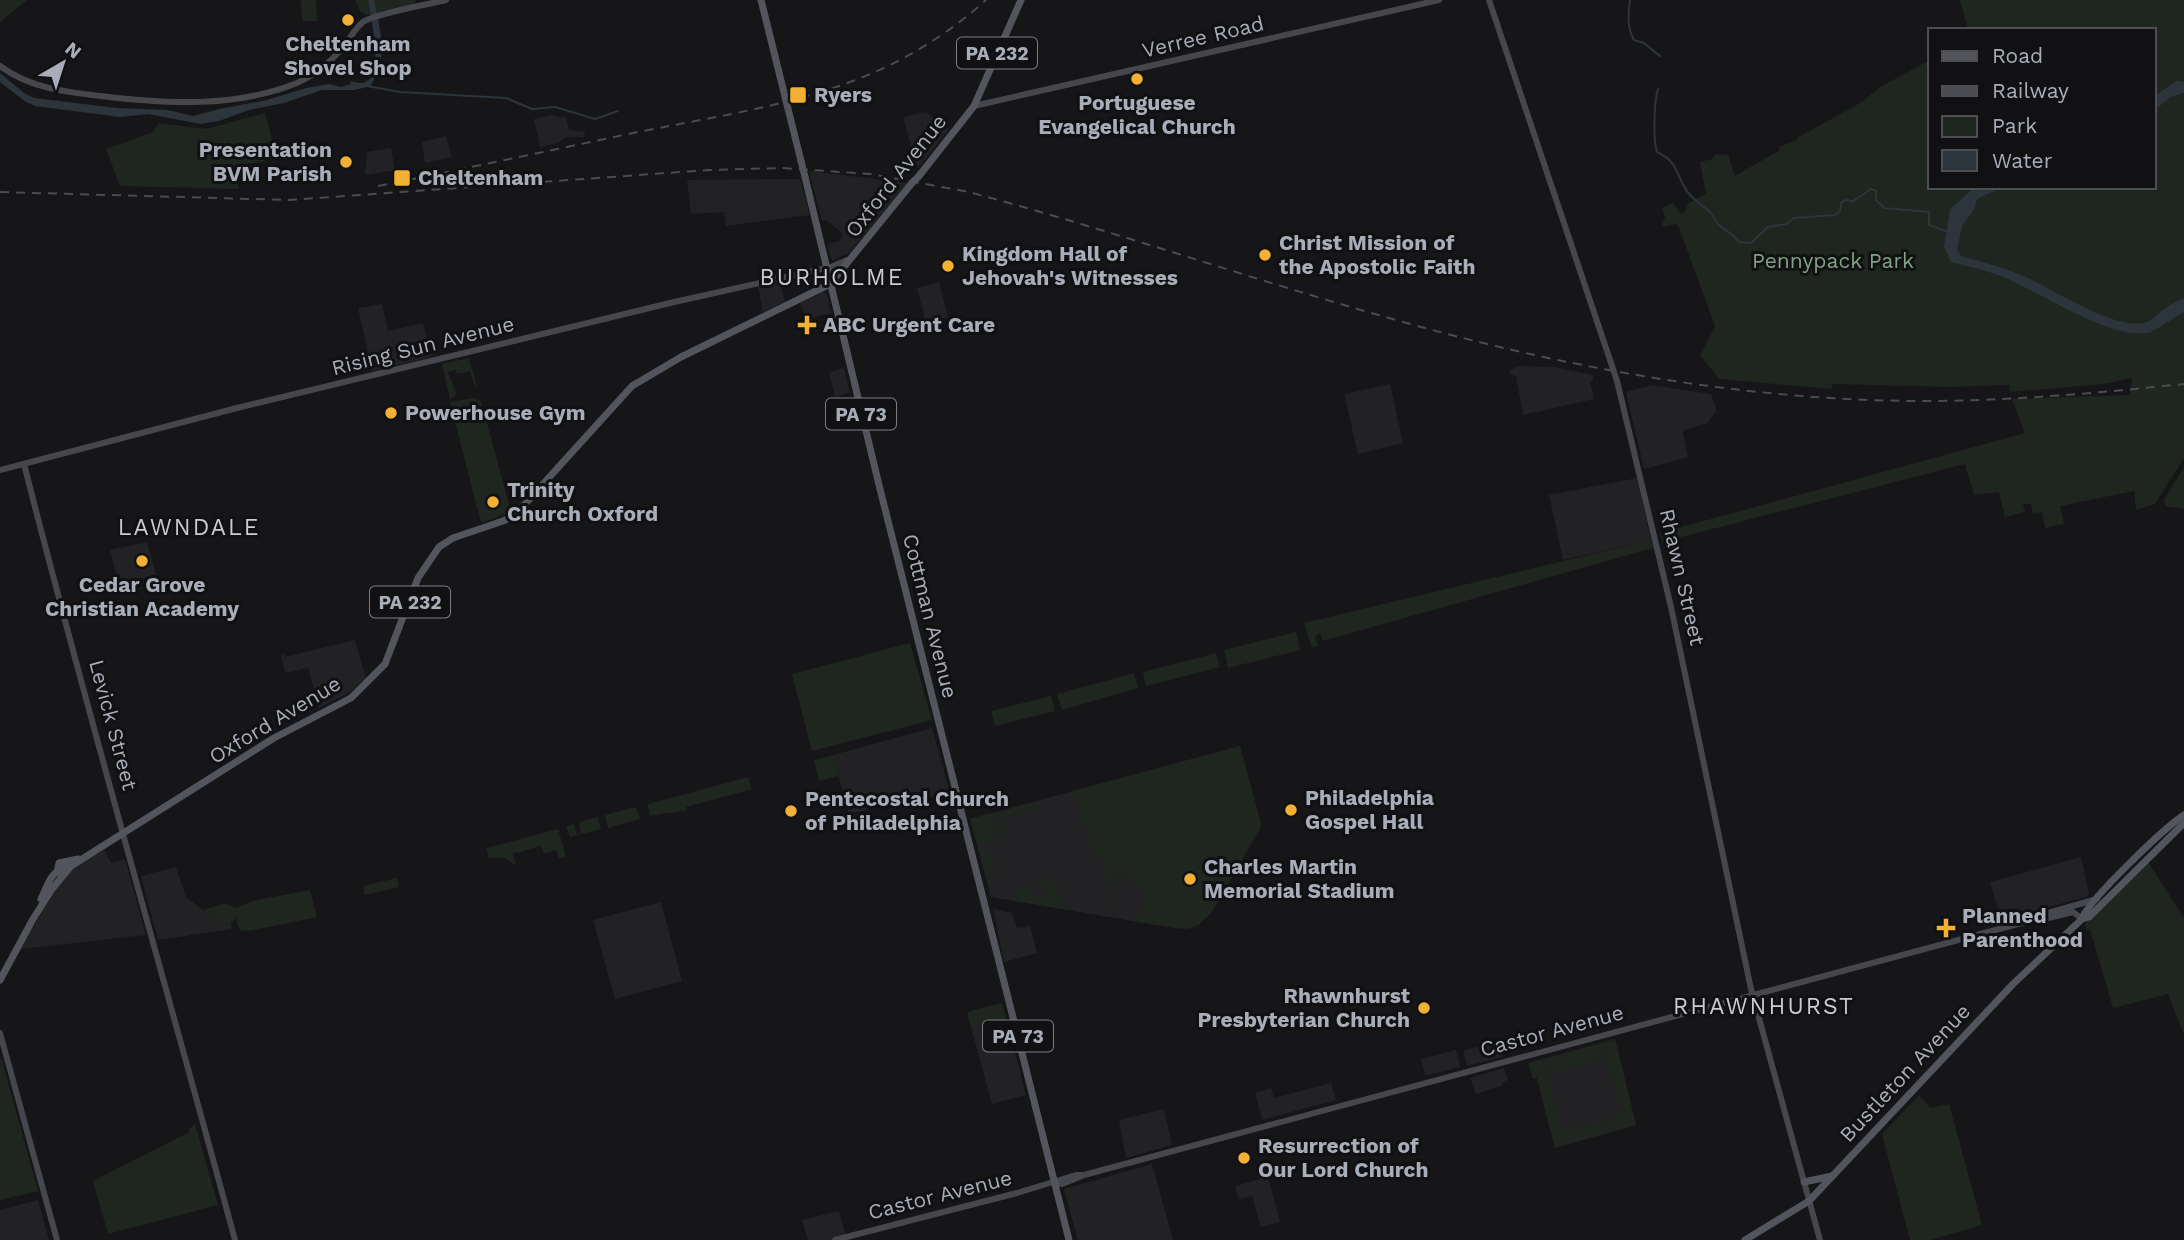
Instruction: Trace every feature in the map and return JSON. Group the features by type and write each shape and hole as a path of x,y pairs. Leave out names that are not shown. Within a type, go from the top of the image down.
{"main road":[{"path":"0,63 12,73 47,88 184,103 236,99 276,90 313,74 344,47 363,22 446,0"},
{"name":"Cottman Avenue","path":"761,0 1069,1240"},
{"name":"Oxford Avenue","path":"33,919 58,866 79,859 123,834 274,738 356,693 385,664 418,578 439,547 448,540 503,522 515,514 632,386 681,357 830,284 974,106 1021,0"},
{"name":"Verree Road","path":"974,106 1439,0"},
{"name":"Rhawn Street","path":"1489,0 1617,382 1675,623 1752,995 1820,1240"},
{"name":"Rising Sun Avenue","path":"0,470 233,409 826,268 854,257"},
{"name":"Levick Street","path":"24,464 167,996 166,1002 233,1240"},
{"name":"Bustleton Avenue","path":"2082,919 2089,917 2179,824 2184,815"},
{"name":"Bustleton Avenue","path":"1745,1240 1809,1202 2012,984 2082,919 2097,899 2179,824"},
{"name":"Oxford Avenue","path":"0,980 47,897 79,859"},
{"path":"47,897 58,866"},
{"name":"Oxford Avenue","path":"58,866 71,866"},
{"name":"Castor Avenue","path":"2029,921 2034,917 2097,899"},
{"name":"Castor Avenue","path":"835,1240 2029,921 2073,912 2082,919"},
{"path":"0,1033 57,1240"},
{"path":"1803,1178 1833,1176"}],"shaded area":[{"path":"926,112 949,129 920,166 916,165 903,117"},
{"path":"551,115 566,118 569,130 585,132 584,137 566,137 558,143 540,147 534,119"},
{"path":"446,136 452,157 425,163 422,142"},
{"path":"391,148 395,170 365,175 367,152"},
{"path":"809,171 907,183 850,252 832,261 827,244 840,241 842,233 826,220 822,221"},
{"path":"800,179 810,215 726,226 724,212 691,214 687,180"},
{"path":"780,282 785,302 763,312 758,286"},
{"path":"939,282 948,317 926,323 917,288"},
{"path":"823,292 827,295 831,313 806,319 800,303"},
{"path":"382,304 388,331 423,323 432,357 372,371 358,308"},
{"path":"1518,366 1554,367 1593,375 1593,381 1590,382 1594,399 1523,415 1516,376 1509,374 1510,370"},
{"path":"844,368 850,393 835,397 829,372"},
{"path":"1390,384 1403,443 1358,454 1344,394"},
{"path":"1652,385 1711,394 1717,411 1707,423 1683,433 1688,457 1644,469 1626,392"},
{"path":"1637,478 1651,540 1563,560 1549,495"},
{"name":"Cedar Grove Christian Academy","path":"147,542 156,575 119,584 110,550"},
{"path":"355,640 366,678 350,692 319,708 308,668 285,673 281,655 284,654 285,657"},
{"path":"932,728 950,793 926,798 921,796 849,814 833,755"},
{"path":"1240,746 1258,832 1211,913 1197,926 1187,929 1174,928 991,897 970,819"},
{"path":"104,850 111,863 125,859 146,935 21,949 53,892 73,867"},
{"path":"2081,857 2089,894 2086,897 2001,920 1990,882"},
{"path":"176,867 186,897 218,922 231,923 232,929 158,940 141,876"},
{"path":"661,902 682,981 615,999 593,920"},
{"path":"993,909 1012,913 1017,928 1030,926 1037,953 1004,962"},
{"path":"1002,1003 1026,1095 992,1104 967,1012"},
{"path":"1615,1039 1636,1125 1555,1148 1537,1078 1533,1079 1528,1063"},
{"path":"1498,1041 1503,1057 1467,1066 1463,1051"},
{"path":"1456,1050 1460,1067 1425,1076 1421,1059"},
{"path":"1504,1068 1508,1080 1503,1082 1503,1085 1476,1094 1470,1078"},
{"path":"1331,1083 1336,1100 1262,1120 1255,1093 1271,1088 1274,1098"},
{"path":"1164,1109 1172,1145 1126,1158 1119,1120"},
{"path":"1152,1164 1173,1240 1078,1240 1064,1189"},
{"path":"1268,1177 1280,1222 1261,1227 1252,1196 1239,1199 1235,1186"},
{"path":"38,1200 49,1240 0,1240 0,1210"},
{"path":"839,1211 847,1240 808,1240 802,1220"}],"green space":[{"path":"0,0 27,0 0,22"},
{"path":"301,0 316,0 317,21 302,21"},
{"path":"355,0 415,0 416,4 368,15 360,11"},
{"name":"Pennypack Park","path":"1960,0 2184,0 2184,458 2155,504 2136,510 2134,491 2060,506 2064,524 2045,528 2042,512 2033,514 2031,504 2023,504 2025,512 2005,517 1999,492 1974,495 1965,464 1662,542 1660,533 2025,433 2012,399 2130,395 2132,378 2103,384 2011,392 2010,385 1949,387 1833,384 1831,389 1719,379 1700,355 1715,326 1679,228 1676,224 1661,227 1665,218 1662,208 1673,203 1682,215 1689,203 1706,193 1700,162 1712,159 1715,155 1728,154 1735,176 1780,150 1779,147 1797,140 1862,102 1880,87 1928,61 1928,189 2156,189 2156,28 1967,28"},
{"path":"265,113 277,159 269,157 264,162 239,164 238,189 120,186 106,149 153,132 159,123 205,129"},
{"path":"469,358 477,387 470,371 457,374 455,370 448,372 456,392 450,399 442,364"},
{"path":"474,398 481,401 511,512 481,523 450,402"},
{"path":"2184,467 2184,509 2165,506 2164,500"},
{"path":"1651,540 1653,548 1323,641 1320,633 1315,636 1318,646 1312,648 1304,623"},
{"path":"1296,632 1300,650 1228,668 1224,650"},
{"path":"910,643 932,720 812,751 792,674"},
{"path":"1216,653 1220,667 1146,686 1143,672"},
{"path":"1134,673 1138,688 1062,710 1057,694"},
{"path":"1051,696 1055,711 995,726 991,711"},
{"path":"1240,746 1261,823 1260,829 1211,913 1199,924 1182,929 1138,922 1139,909 1146,894 1140,890 1141,887 1117,873 1111,884 1119,911 1115,912 1100,857 1093,854 1073,791"},
{"path":"833,755 839,776 819,781 814,760"},
{"path":"748,777 752,789 686,807 687,810 650,816 648,804"},
{"path":"1038,801 1040,807 1002,817 1008,839 1000,837 993,813"},
{"path":"636,807 640,819 608,828 605,815"},
{"path":"990,813 997,836 993,837 995,842 978,847 970,819"},
{"path":"597,817 601,829 570,837 566,826 574,824 577,834 581,833 579,822"},
{"path":"558,829 566,857 559,859 556,850 544,854 541,846 513,854 516,866 505,858 489,858 486,848"},
{"path":"990,848 997,877 986,879 979,851"},
{"path":"2148,862 2184,918 2184,1035 2168,994 2113,1008 2090,929 2087,930 2085,925 2090,916"},
{"path":"397,878 399,887 365,895 363,886"},
{"path":"1055,878 1063,907 1068,906 1069,910 1017,901 1013,889 1031,884 1035,899 1045,897 1041,881"},
{"path":"310,890 317,917 249,931 240,930 236,918 231,923 218,922 203,910 226,903 235,908 253,901"},
{"path":"1002,1003 1007,1022 977,1027 978,1030 972,1031 968,1015 970,1011"},
{"path":"1615,1039 1636,1125 1611,1132 1607,1119 1621,1114 1603,1044"},
{"path":"1600,1044 1606,1062 1604,1063 1602,1057 1598,1058 1599,1061 1556,1072 1555,1069 1549,1071 1546,1059"},
{"path":"0,1059 38,1191 0,1200"},
{"path":"1543,1059 1562,1130 1567,1129 1570,1143 1555,1148 1537,1078 1533,1079 1528,1063"},
{"path":"1919,1095 1931,1108 1949,1104 1982,1225 1930,1240 1910,1240 1882,1134"},
{"path":"1604,1120 1607,1133 1572,1143 1569,1129"},
{"path":"195,1124 218,1205 108,1234 93,1181 190,1132 189,1129"}],"water":[{"path":"368,0 374,0 381,44 379,66 370,86 355,90 322,90 219,121 201,124 148,114 120,117 35,106 0,82 0,73 34,98 117,108 168,110 193,116 267,100 306,88 329,84 341,87 351,84 350,81 364,83 371,78 375,63"},
{"path":"2177,81 2184,82 2184,93 2170,97 2156,109 2156,95"},
{"path":"1973,189 2001,189 1977,199 1974,210 1962,226 1957,250 1961,256 2015,273 2085,308 2119,321 2135,324 2148,322 2166,307 2184,298 2184,312 2150,332 2132,333 2096,323 2001,276 1951,262 1944,247 1950,209"}],"waterway":[{"path":"1630,0 1629,21 1634,40 1644,43 1660,56"},
{"path":"367,86 400,92 506,98 532,109 555,107 595,119 618,111"},
{"path":"1658,89 1655,121 1657,152 1674,166 1690,195 1739,242 1751,243 1768,227 1786,224 1794,218 1835,215 1845,200 1853,201 1871,189 1876,191 1876,200 1884,208 1929,212 1929,225 1948,232"}],"railway":[{"path":"378,186 730,114 820,92 863,77 905,57 946,32 986,0"},
{"path":"0,192 289,200 709,170 781,168 871,174 969,192 1395,320 1467,339 1586,366 1681,382 1826,398 1923,401 2054,396 2184,384"}],"place":[{"name":"Cheltenham Shovel Shop","path":"348,20"},
{"name":"Portuguese Evangelical Church","path":"1137,79"},
{"name":"Ryers","path":"798,95"},
{"name":"Presentation BVM Parish","path":"346,162"},
{"name":"Cheltenham","path":"402,178"},
{"name":"Christ Mission of the Apostolic Faith","path":"1265,255"},
{"name":"Kingdom Hall of Jehovah's Witnesses","path":"948,266"},
{"name":"ABC Urgent Care","path":"807,325"},
{"name":"Powerhouse Gym","path":"391,413"},
{"name":"Trinity Church Oxford","path":"493,502"},
{"name":"Cedar Grove Christian Academy","path":"142,561"},
{"name":"Philadelphia Gospel Hall","path":"1291,810"},
{"name":"Pentecostal Church of Philadelphia","path":"791,811"},
{"name":"Charles Martin Memorial Stadium","path":"1190,879"},
{"name":"Planned Parenthood","path":"1946,928"},
{"name":"Rhawnhurst Presbyterian Church","path":"1424,1008"},
{"name":"Resurrection of Our Lord Church","path":"1244,1158"}],"district":[{"name":"BURHOLME","path":"832,277"},
{"name":"LAWNDALE","path":"189,527"},
{"name":"RHAWNHURST","path":"1764,1006"}]}
